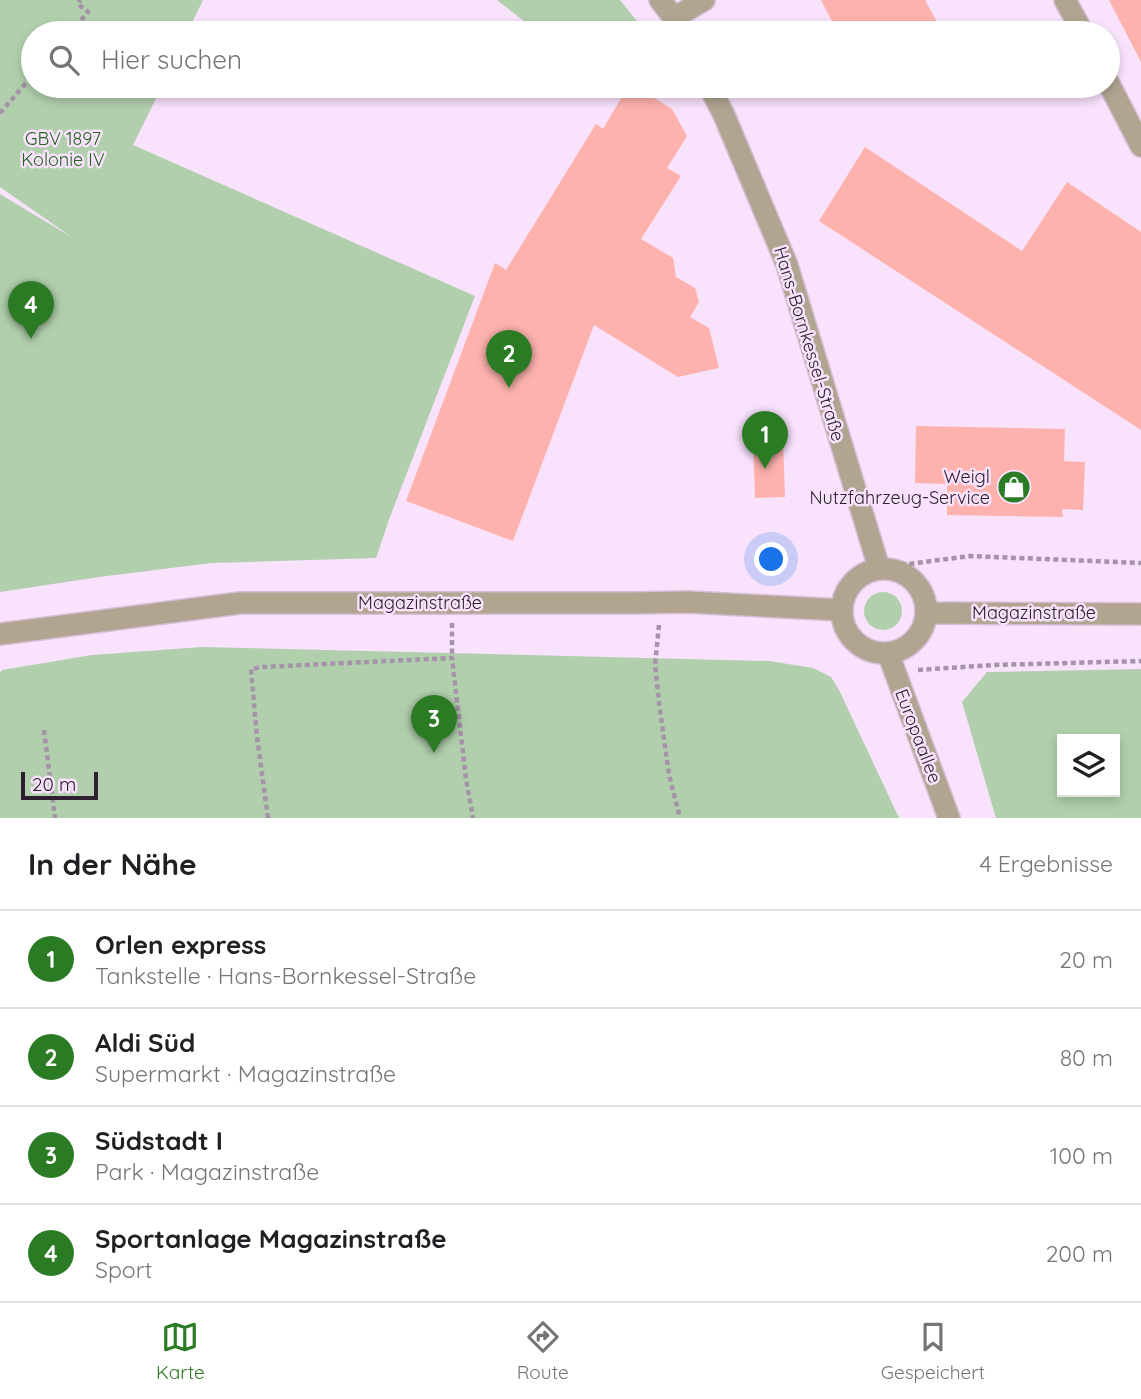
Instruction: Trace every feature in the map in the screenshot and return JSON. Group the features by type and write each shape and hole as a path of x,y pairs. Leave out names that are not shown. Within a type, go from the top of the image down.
{"street":[{"path":"660,0 675,21"},
{"path":"682,21 704,0"},
{"path":"1065,0 1076,21"},
{"name":"Hans-Bornkessel-Straße","path":"715,98 787,265 879,568"},
{"path":"1116,98 1141,146"},
{"path":"879,568 894,569 907,575 918,585 925,598 927,613 924,627 916,640 891,663 862,648 850,638 841,610 843,598 856,578 879,568"},
{"name":"Magazinstraße","path":"0,634 240,603 688,602 841,610"},
{"name":"Magazinstraße","path":"927,613 1141,614"},
{"name":"Europaallee","path":"891,663 949,818"}],"path":[{"path":"80,0 78,4 88,12 80,21"},
{"path":"0,113 21,89"},
{"path":"879,568 970,556 1141,563"},
{"path":"452,603 452,658 473,818"},
{"path":"661,603 655,664 669,775 680,818"},
{"path":"268,818 251,669 452,658"},
{"path":"891,663 993,665 1141,662"},
{"path":"44,730 55,818"}],"green space":[{"name":"GBV 1897 Kolonie IV","path":"0,0 203,0 193,21 21,21 21,98 156,98 133,145 475,296 376,558 211,563 0,592 0,194 73,238 0,187"},
{"path":"497,0 620,0 637,21 524,21"},
{"path":"883,592 897,597 902,611 897,625 883,630 869,625 864,611 869,597"},
{"path":"202,647 769,661 813,668 831,677 839,690 899,818 0,818 2,670 92,655"},
{"path":"1141,669 1141,818 996,818 962,702 987,672"}],"building":[{"path":"821,0 925,0 936,21 832,21"},
{"path":"1109,0 1141,0 1141,62 1120,21"},
{"path":"621,98 654,98 672,109 687,136 667,168 681,176 641,239 673,258 676,277 695,288 699,302 690,317 709,328 719,368 678,377 594,325 513,541 406,501 495,263 506,270 596,124 603,129"},
{"path":"865,147 1022,251 1067,182 1141,232 1141,430 819,221"},
{"path":"916,426 1065,429 1064,461 1085,462 1083,510 1062,509 1063,517 947,515 947,484 915,483"},
{"path":"783,441 785,497 755,498 753,442"}],"place":[{"name":"Sportanlage Magazinstraße","path":"31,339"},
{"name":"Aldi Süd","path":"509,388"},
{"name":"Orlen express","path":"765,469"},
{"name":"Weigl Nutzfahrzeug-Service","path":"1014,487"},
{"name":"Südstadt I","path":"434,753"}]}
